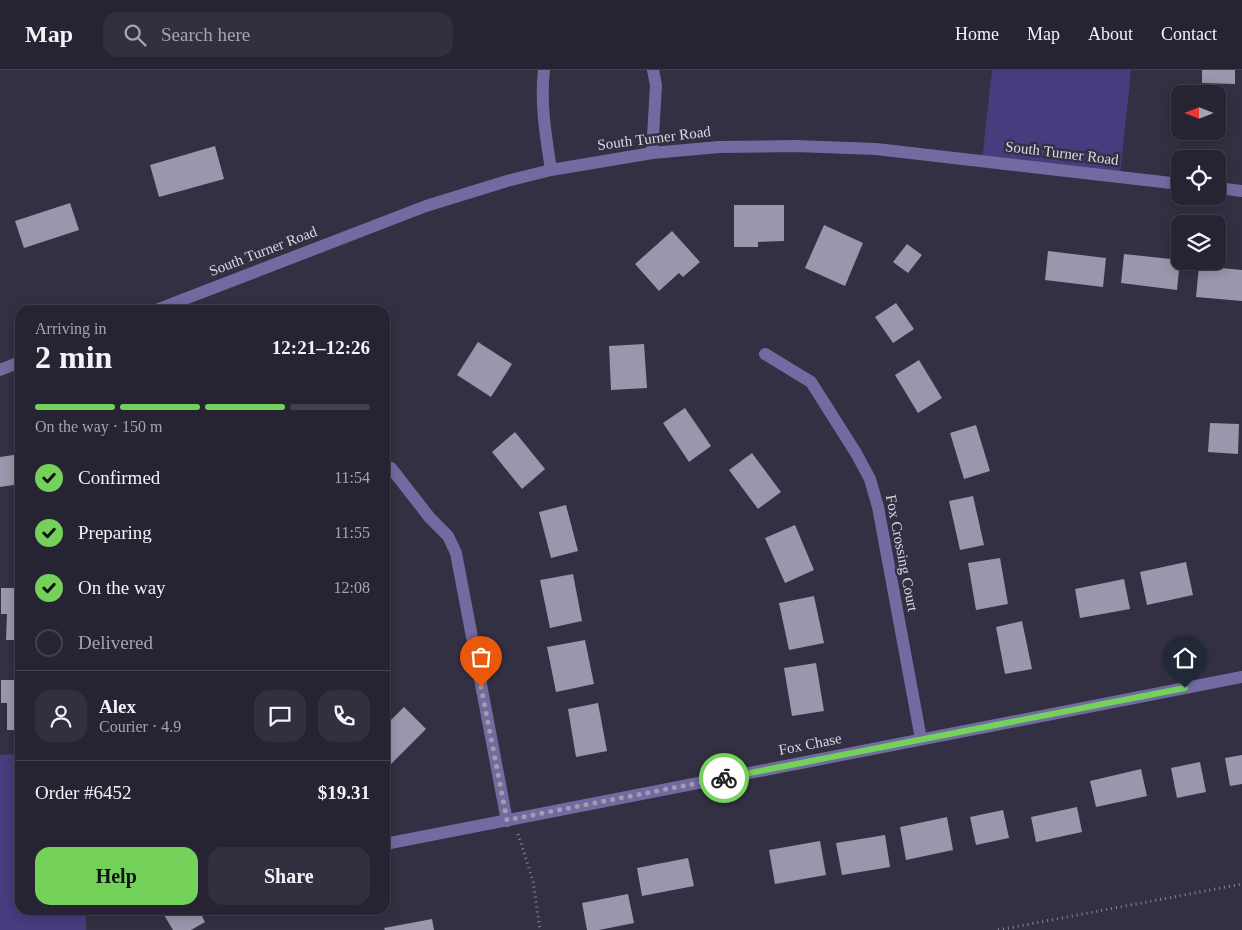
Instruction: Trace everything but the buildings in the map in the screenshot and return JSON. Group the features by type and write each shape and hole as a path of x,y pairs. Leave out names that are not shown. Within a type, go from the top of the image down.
{"street":[{"path":"544,70 542,87 545,133 551,170"},
{"path":"652,153 656,85 653,70"},
{"name":"South Turner Road","path":"169,305 426,206 507,181 551,170 652,153 718,147 795,146 876,149 1171,183"},
{"path":"1226,189 1242,191"},
{"name":"Fox Crossing Court","path":"765,354 811,382 856,453 870,479 878,507 920,739"},
{"path":"0,370 15,364"},
{"path":"390,468 430,518 448,536 456,553 511,820"},
{"name":"Fox Chase","path":"390,843 1242,677"}],"path":[{"path":"511,820 533,881 540,930"},
{"path":"998,930 1242,884"}],"shaded area":[{"path":"992,70 1131,70 1120,176 982,160"},
{"path":"15,754 15,915 86,915 86,930 0,930 0,755"}],"way so far":[{"path":"481,687 507,820 724,778"}],"route":[{"path":"724,778 1185,688"}]}
